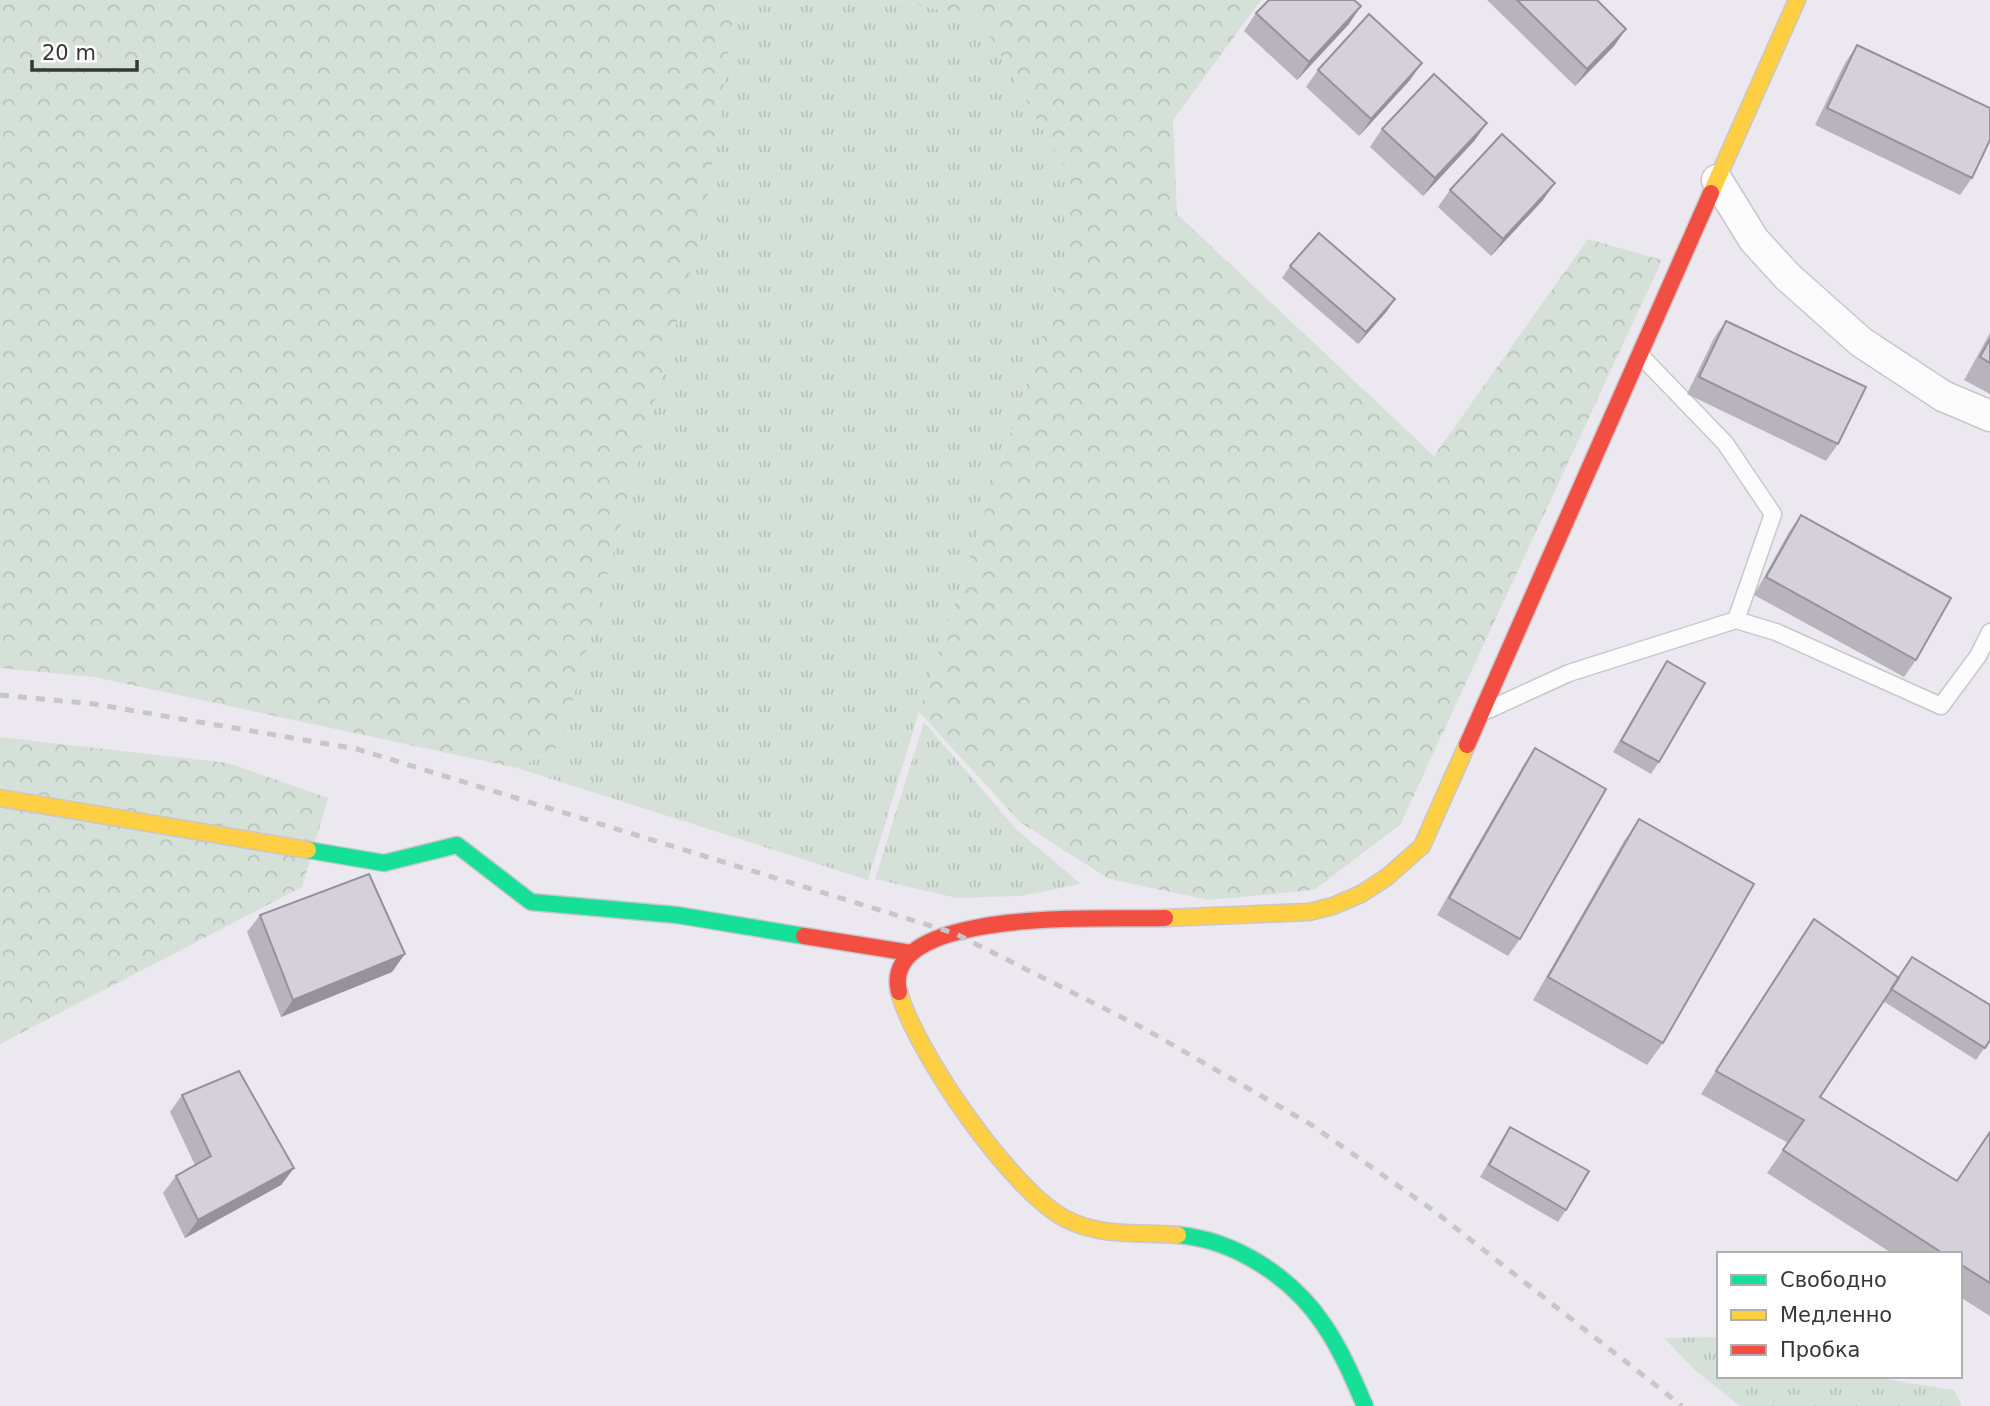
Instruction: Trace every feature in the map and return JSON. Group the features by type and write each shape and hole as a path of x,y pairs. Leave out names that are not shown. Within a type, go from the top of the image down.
{"street":[{"path":"1366,1406 1335,1343 1315,1312 1262,1265 1239,1251 1215,1242 1190,1236 1107,1233 1076,1224 1048,1210 987,1144 960,1106 915,1029 897,981 898,971 911,953 931,941 1005,921 1314,911 1347,903 1372,890 1422,846 1797,0"},
{"path":"1717,180 1754,240 1788,276 1861,342 1943,396 1990,416"},
{"path":"0,798 384,863 457,845 531,902 677,915 911,953"}],"lane":[{"path":"1639,354 1725,443 1773,514 1736,620"},
{"path":"1480,714 1569,673 1736,620 1776,632 1941,706 1978,656 1990,632"}],"green space":[{"path":"0,0 736,0 704,223 560,746 517,768 94,677 0,668"},
{"path":"736,0 896,0 980,19 1067,172 1067,260 919,712 868,880 517,768 560,746 704,223"},
{"path":"896,0 1261,0 1173,120 1177,214 1434,456 1588,239 1662,260 1400,825 1314,890 1209,900 1109,879 1020,822 919,712 1067,260 1067,172 980,19"},
{"path":"924,722 1016,829 1081,884 1021,896 957,898 875,879"},
{"path":"0,737 228,763 328,798 302,887 0,1044"},
{"path":"1717,1337 1717,1378 1879,1378 1954,1390 1962,1406 1740,1406 1695,1370 1664,1338"}],"building":[{"path":"1269,0 1354,0 1361,6 1309,62 1256,13"},
{"path":"1517,0 1597,0 1626,29 1587,69"},
{"path":"1369,14 1422,63 1371,119 1318,70"},
{"path":"1857,45 1990,108 1990,140 1972,178 1827,108"},
{"path":"1434,74 1487,123 1435,178 1382,129"},
{"path":"1502,134 1555,183 1503,239 1450,190"},
{"path":"1319,233 1395,299 1366,332 1290,266"},
{"path":"1726,321 1866,387 1838,444 1699,377"},
{"path":"1990,339 1990,363 1980,357"},
{"path":"1801,515 1951,598 1916,660 1766,577"},
{"path":"1667,661 1705,683 1659,762 1621,741"},
{"path":"1535,748 1606,789 1520,939 1449,898"},
{"path":"1639,819 1754,884 1663,1043 1548,977"},
{"path":"369,874 405,954 293,1000 260,915"},
{"path":"1814,919 1899,978 1820,1097 1957,1181 1990,1132 1990,1283 1962,1265 1962,1252 1941,1252 1783,1150 1804,1120 1716,1071"},
{"path":"1912,957 1990,1005 1990,1040 1985,1048 1891,989"},
{"path":"239,1071 294,1168 198,1220 176,1176 211,1156 182,1095"},
{"path":"1510,1127 1589,1171 1566,1210 1489,1165"}],"railway":[{"path":"0,695 94,704 357,749 954,933 1145,1029 1310,1124 1434,1211 1682,1406"}],"traffic: fast":[{"path":"308,850 384,863 457,845 531,902 677,915 804,936"},
{"path":"1178,1235 1199,1238 1241,1253 1296,1291 1324,1325 1365,1406"}],"traffic: slow":[{"path":"1711,193 1797,0"},
{"path":"1165,918 1309,912 1333,906 1361,894 1387,877 1422,846 1467,745"},
{"path":"0,798 308,850"},
{"path":"899,992 924,1049 969,1118 1021,1182 1046,1205 1068,1220 1094,1229 1178,1235"}],"traffic: jam":[{"path":"1467,745 1711,193"},
{"path":"899,992 902,964 925,944 961,931 1006,923 1054,919 1165,918"},
{"path":"804,936 911,953"}]}
